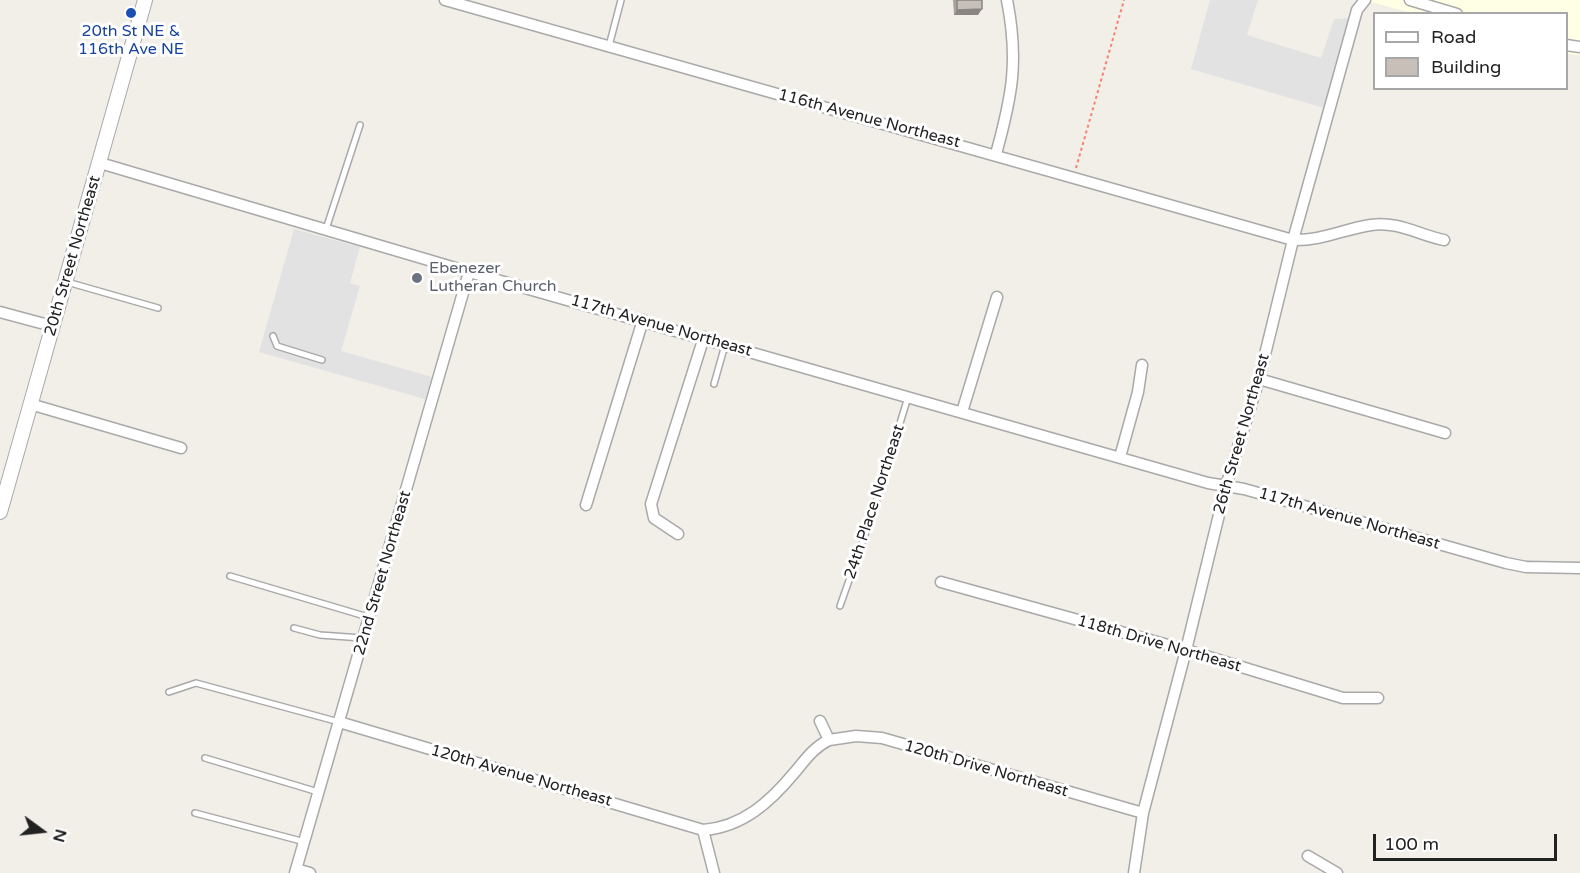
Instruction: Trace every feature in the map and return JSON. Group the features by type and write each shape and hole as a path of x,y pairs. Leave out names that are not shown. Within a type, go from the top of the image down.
{"street":[{"name":"20th Street Northeast","path":"0,512 145,0"},
{"name":"116th Avenue Northeast","path":"445,0 996,154 1293,240 1318,240 1371,225 1391,224 1444,240"},
{"path":"996,154 1013,88 1012,27 1007,0"},
{"name":"26th Street Northeast","path":"1134,873 1143,813 1226,486 1259,379 1293,240 1358,10 1365,0"},
{"path":"1410,0 1450,12"},
{"name":"117th Avenue Northeast","path":"100,163 305,228 704,337 908,398 1506,563 1526,567 1580,568"},
{"name":"22nd Street Northeast","path":"296,871 364,639 432,390 470,272"},
{"path":"962,412 996,297"},
{"path":"0,312 52,326"},
{"path":"586,505 643,320"},
{"path":"678,534 654,518 651,504 704,337"},
{"path":"1120,457 1138,392 1142,365"},
{"path":"1259,379 1444,433"},
{"path":"30,404 182,448"},
{"name":"118th Drive Northeast","path":"941,582 1186,650 1343,698 1378,698"},
{"path":"714,873 703,830 723,829 747,817 775,795 810,754 828,740 820,721"},
{"name":"120th Avenue Northeast","path":"339,722 703,830"},
{"name":"120th Drive Northeast","path":"828,740 856,736 882,738 1143,813"},
{"path":"1308,856 1337,873"},
{"path":"296,871 310,873"}],"lane":[{"path":"609,46 621,0"},
{"path":"328,233 360,125"},
{"path":"65,282 158,308"},
{"path":"273,336 277,346 322,360"},
{"path":"714,384 726,344"},
{"name":"24th Place Northeast","path":"840,606 872,515 908,398"},
{"path":"230,576 370,617"},
{"path":"294,628 320,635 364,639"},
{"path":"169,692 196,683 339,722"},
{"path":"205,758 320,792"},
{"path":"195,813 304,842"}],"path":[{"path":"1073,177 1124,0"}],"shaded area":[{"path":"1210,0 1258,0 1247,35 1321,58 1334,19 1349,18 1324,108 1191,69"},
{"path":"1363,0 1580,0 1580,55 1568,54 1568,12 1408,12"},
{"path":"294,229 360,247 350,283 360,286 341,351 432,377 425,399 259,352"}],"building":[{"path":"957,0 982,0 982,9 957,10"}],"place":[{"name":"20th St NE & 116th Ave NE","path":"131,13"},
{"name":"Ebenezer Lutheran Church","path":"417,278"}]}
